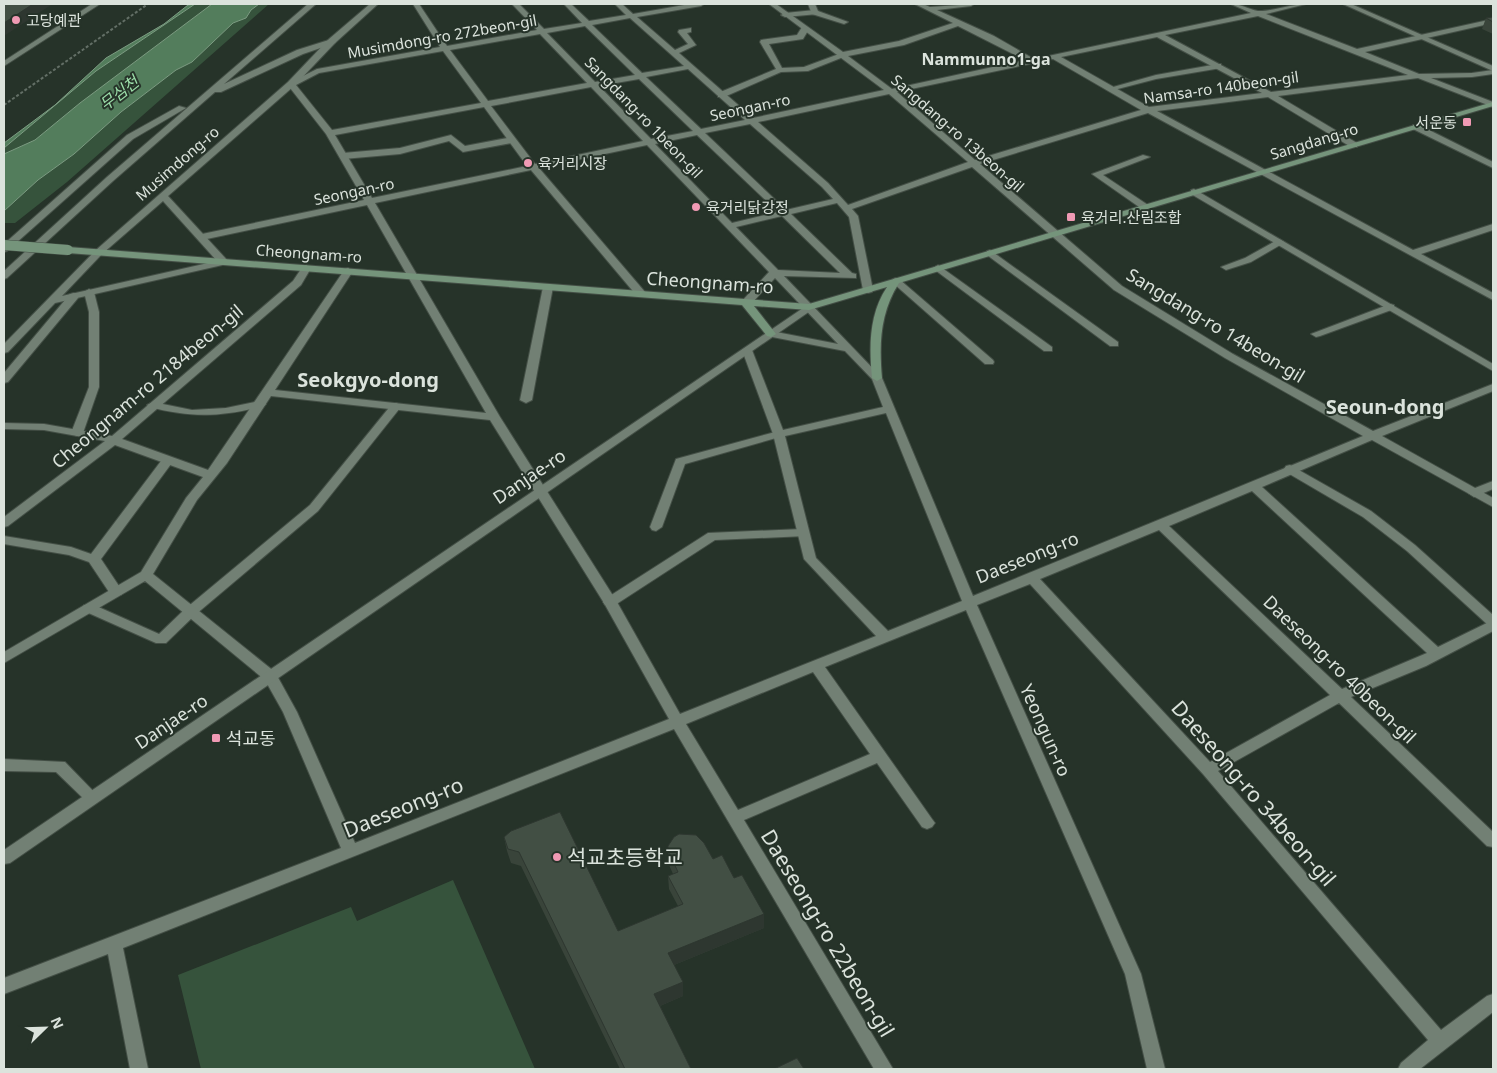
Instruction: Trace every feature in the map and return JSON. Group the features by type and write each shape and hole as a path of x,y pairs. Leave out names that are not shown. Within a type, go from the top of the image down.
{"main road":[{"name":"Sangdang-ro","path":"809,308 1194,192 1493,105"},
{"name":"Cheongnam-ro","path":"4,245 809,308"},
{"path":"877,378 875,332 879,311 886,294 896,281"},
{"path":"746,303 771,334"}],"street":[{"path":"4,64 96,4"},
{"path":"4,276 203,97 312,4"},
{"name":"Musimdong-ro","path":"4,350 99,252 290,84 332,41 374,4"},
{"path":"416,4 445,49 512,140 641,294"},
{"name":"Sangdang-ro 1beon-gil","path":"515,4 809,308"},
{"path":"567,4 638,76 700,132 849,276"},
{"path":"618,4 825,184 854,216 868,290"},
{"name":"Musimdong-ro 272beon-gil","path":"290,84 318,71 701,4"},
{"name":"Sangdang-ro 13beon-gil","path":"772,4 889,90 1054,234"},
{"path":"918,4 1032,61"},
{"path":"930,9 971,4"},
{"path":"1234,4 1493,105"},
{"name":"Seongan-ro","path":"202,238 889,90 1303,4"},
{"path":"1346,4 1493,70"},
{"path":"785,14 814,8 844,22"},
{"path":"1356,52 1493,21"},
{"path":"721,95 780,70 805,69 841,55 901,43 959,23"},
{"path":"780,70 764,42 800,37 805,29"},
{"path":"673,53 692,45 689,38 682,32 688,30"},
{"path":"1159,34 1267,93 1354,145"},
{"path":"4,249 130,137 203,97 300,52 332,41"},
{"path":"1055,57 1110,89 1493,297"},
{"path":"1110,89 1218,66"},
{"path":"330,133 689,67"},
{"name":"Namsa-ro 140beon-gil","path":"847,208 974,163 1149,110 1267,93 1416,76 1472,75 1493,70"},
{"name":"Daeseong-ro 22beon-gil","path":"290,84 330,133 368,202 494,417 542,490 610,602 677,721 884,1069"},
{"path":"1416,127 1493,165"},
{"path":"343,156 400,151 451,138 463,149 512,140"},
{"path":"1145,207 1096,174 1146,157"},
{"path":"1194,192 1493,368"},
{"path":"52,301 224,262 163,196"},
{"path":"729,226 839,200"},
{"path":"1414,254 1493,227"},
{"name":"Sangdang-ro 14beon-gil","path":"1054,234 1118,288 1229,356 1493,503"},
{"path":"1226,266 1248,260 1279,242"},
{"path":"990,253 1114,344"},
{"name":"Cheongnam-ro 2184beon-gil","path":"4,523 114,440 297,283 306,268"},
{"path":"938,268 1048,349"},
{"path":"4,658 146,575 192,498 260,404 348,272"},
{"path":"746,303 774,273 866,276"},
{"path":"896,281 990,362"},
{"path":"526,400 548,287"},
{"path":"77,433 94,387 94,312 89,292"},
{"path":"4,380 74,296"},
{"path":"1316,334 1390,307"},
{"name":"Danjae-ro","path":"4,858 809,308"},
{"name":"Yeongun-ro","path":"809,308 877,378 969,602 1133,974 1156,1069"},
{"path":"771,334 849,349"},
{"path":"747,350 779,434 802,534 810,559 885,636"},
{"name":"Daeseong-ro","path":"4,986 677,721 1161,524 1370,435 1493,388"},
{"path":"268,392 494,417"},
{"path":"153,406 192,413 226,411 260,404"},
{"path":"88,608 161,640 190,612 314,508 396,406"},
{"path":"656,527 680,462 779,434 890,409"},
{"path":"4,426 44,427 114,440 210,475"},
{"path":"94,559 168,460"},
{"path":"1208,770 1305,718 1341,696 1437,654 1493,623 1412,548 1367,514 1290,469"},
{"path":"1252,485 1437,654"},
{"path":"1474,492 1493,485"},
{"name":"Daeseong-ro 40beon-gil","path":"1161,524 1493,841"},
{"path":"610,602 712,536 802,534"},
{"path":"4,540 71,551 94,559 116,592"},
{"path":"146,575 270,676 290,712 350,850"},
{"name":"Daeseong-ro 34beon-gil","path":"1031,577 1208,770 1440,1041"},
{"path":"816,665 928,823"},
{"name":"Daeseong-ro 22beon-gil","path":"734,818 880,756"},
{"path":"4,765 60,766 92,798"},
{"path":"114,944 139,1069"},
{"path":"1407,1069 1440,1041 1493,1002"}],"path":[{"path":"4,105 148,4"}],"shaded area":[{"path":"195,4 212,4 80,103 35,140 4,154 4,148 96,71"},
{"path":"259,4 269,4 67,182 15,223 4,223 4,211 38,180 74,154 121,112 176,70 192,62 233,23 246,18 251,10"},
{"path":"453,880 535,1069 201,1069 178,975 351,907 357,921"}],"water":[{"path":"195,4 96,71 4,148 4,143 55,105 106,58 164,24 188,5"},
{"name":"무심천","path":"212,4 259,4 251,10 246,18 233,23 192,62 176,70 121,112 74,154 38,180 4,211 4,154 35,140 80,103"}],"building":[{"path":"4,4 33,4 4,23"},
{"path":"1493,17 1493,22 1486,18"},
{"path":"560,812 618,931 683,904 668,876 678,872 668,851 668,846 674,837 679,834 696,835 704,843 713,859 722,855 734,878 742,875 764,914 668,953 683,982 654,994 691,1069 625,1069 519,852 508,849 504,837 511,831"},
{"path":"797,1058 804,1069 774,1069"}],"place":[{"name":"고당예관","path":"16,20"},
{"name":"서운동","path":"1467,122"},
{"name":"육거리시장","path":"528,163"},
{"name":"육거리닭강정","path":"696,207"},
{"name":"육거리.산림조합","path":"1071,217"},
{"name":"석교동","path":"216,738"},
{"name":"석교초등학교","path":"557,857"}],"district":[{"name":"Nammunno1-ga","path":"986,59"},
{"name":"Seokgyo-dong","path":"368,379"},
{"name":"Seoun-dong","path":"1385,406"}]}
